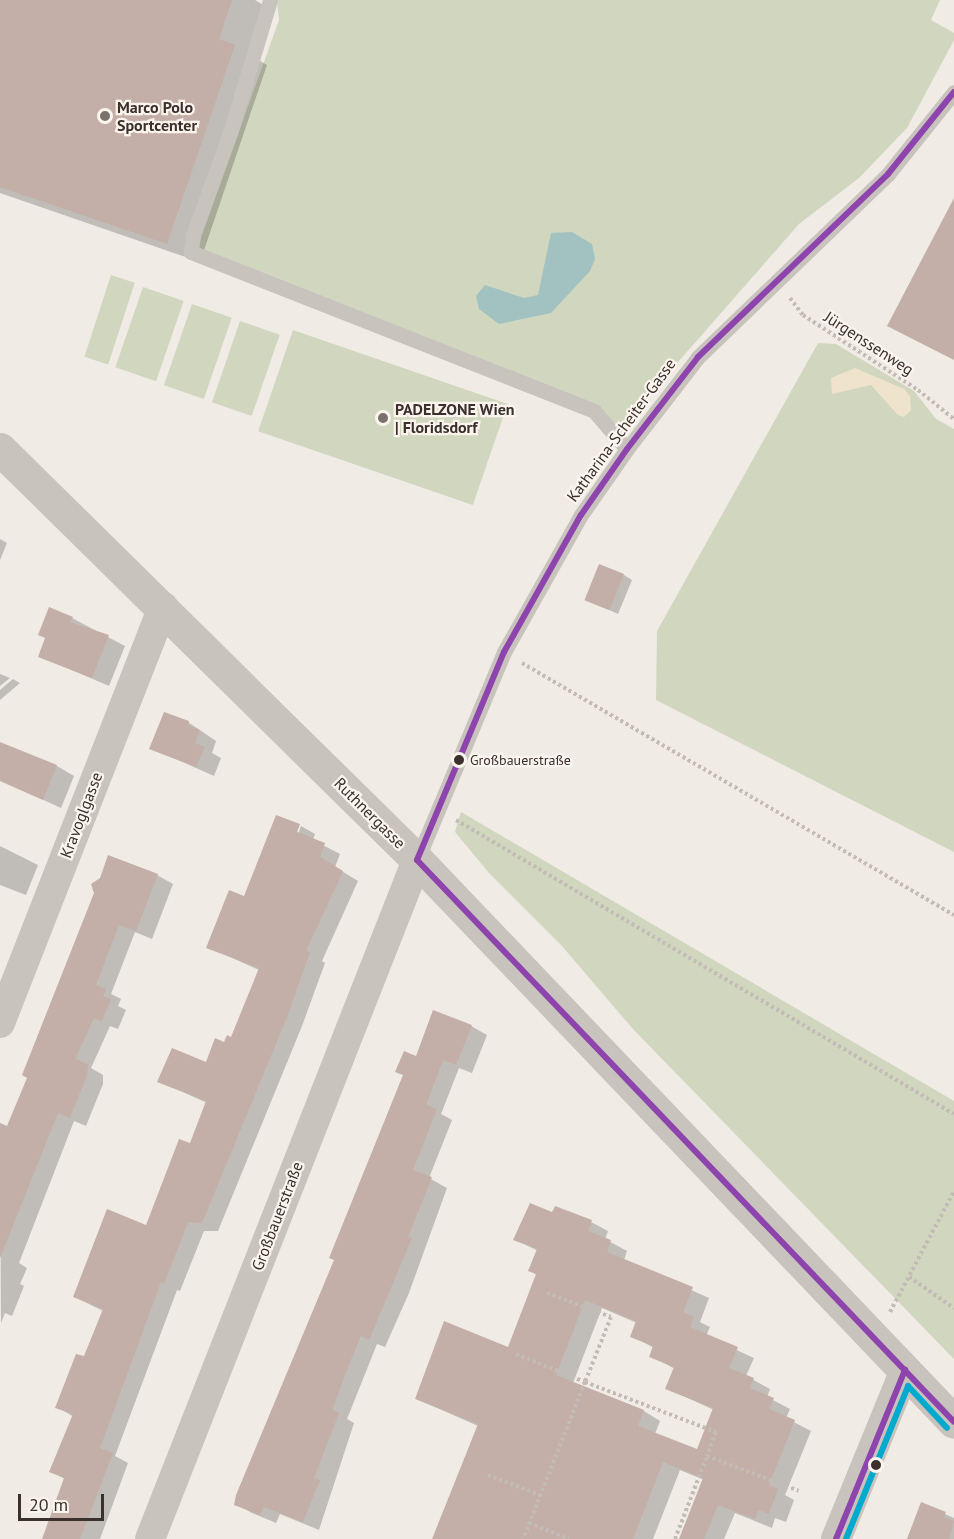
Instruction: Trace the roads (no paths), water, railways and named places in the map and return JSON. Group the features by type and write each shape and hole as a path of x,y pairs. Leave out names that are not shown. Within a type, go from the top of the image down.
{"street":[{"name":"Ruthnergasse","path":"0,449 163,607 417,860 954,1422"},
{"name":"Kravoglgasse","path":"0,1023 163,607"},
{"name":"Großbauerstraße","path":"150,1539 417,860"},
{"path":"836,1539 905,1370"}],"lane":[{"path":"270,0 230,133 193,235 191,252 594,411 627,449"},
{"name":"Katharina-Scheiter-Gasse","path":"417,860 504,652 581,515 627,449 698,357 888,174 954,92"}],"water":[{"path":"572,232 592,244 595,259 590,271 551,313 499,324 479,309 476,296 485,285 524,298 538,295 551,233"}],"place":[{"name":"Marco Polo Sportcenter","path":"105,116"},
{"name":"PADELZONE Wien | Floridsdorf","path":"383,418"},
{"name":"Großbauerstraße","path":"459,760"}]}
